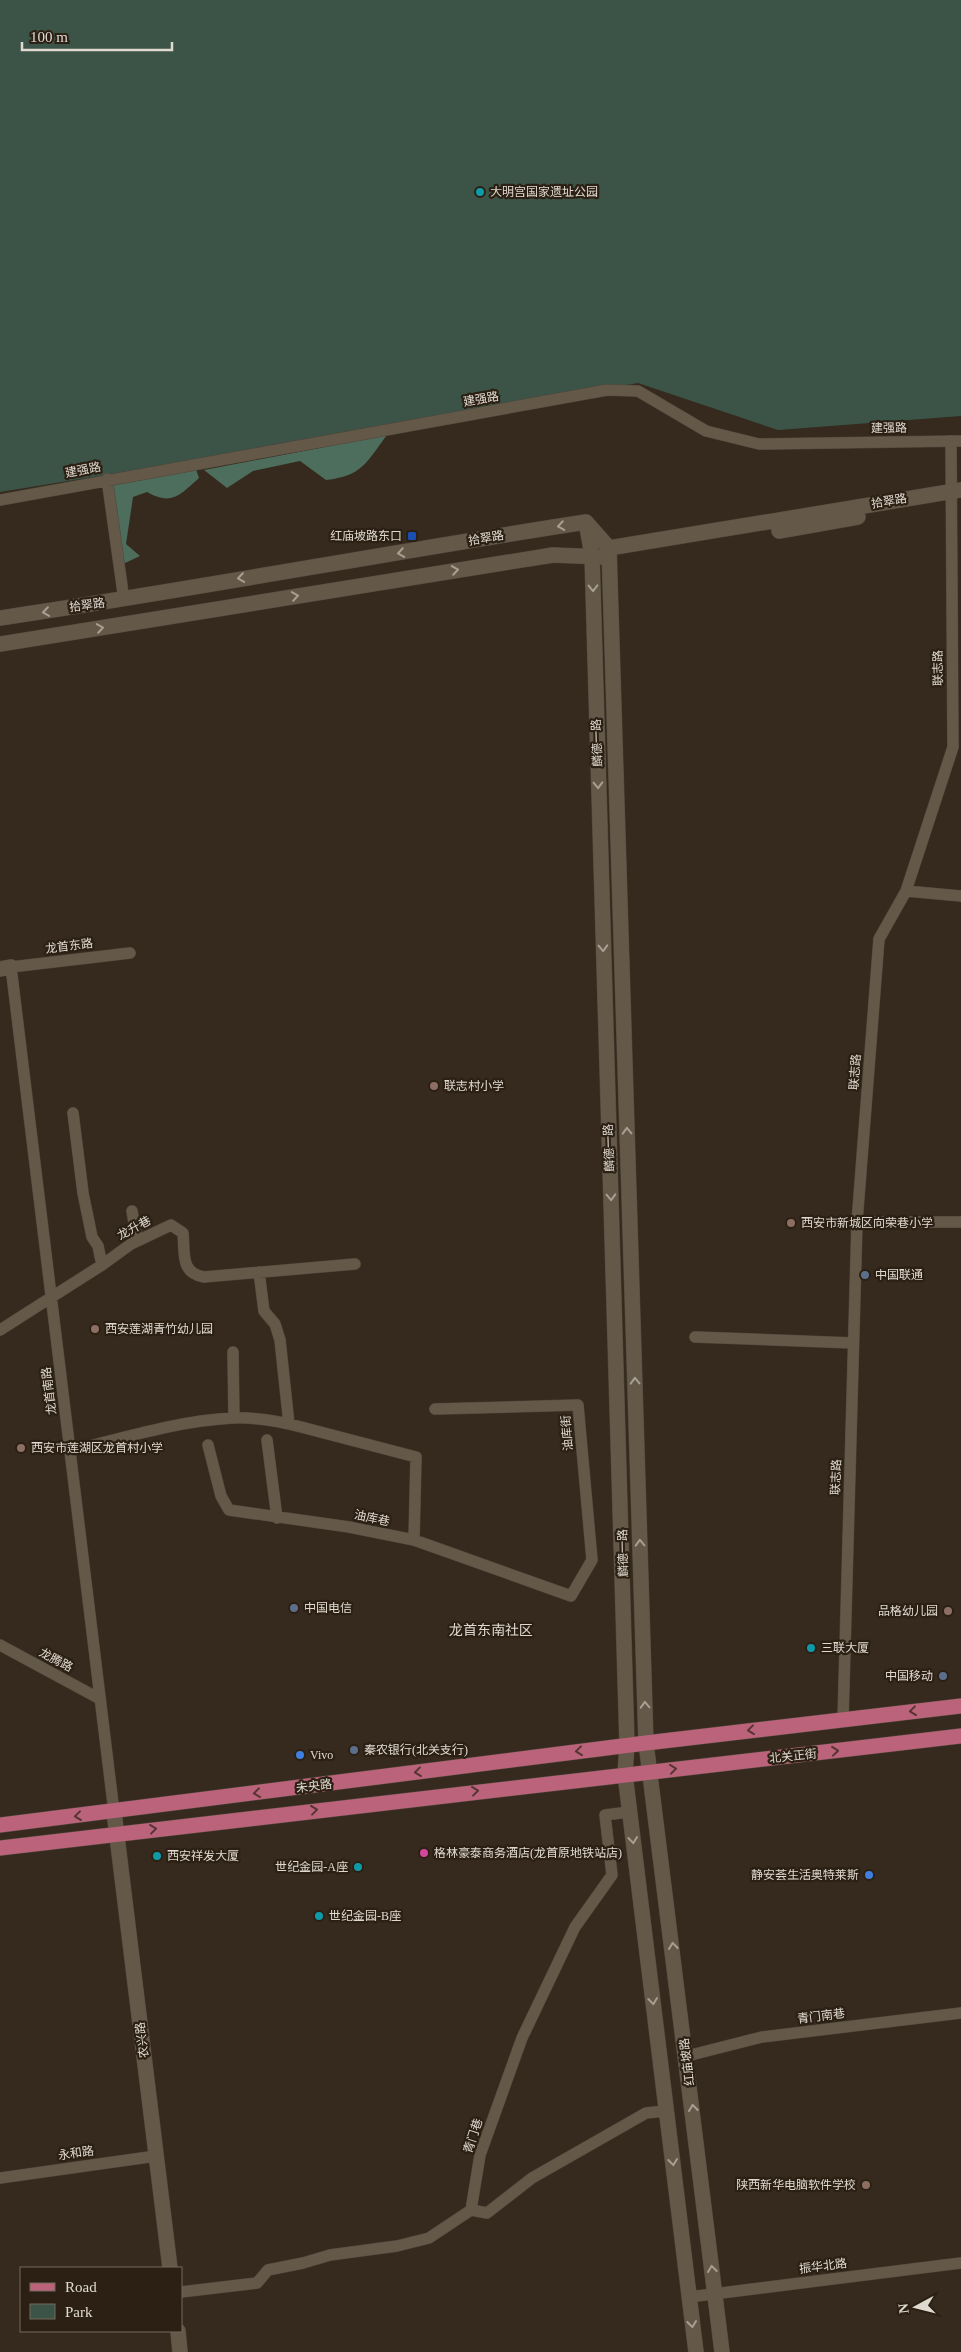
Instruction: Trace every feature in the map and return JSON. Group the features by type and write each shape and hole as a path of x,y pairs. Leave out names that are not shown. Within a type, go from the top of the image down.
{"main road":[{"name":"拾翠路","path":"0,644 553,555 610,553 956,496"},
{"name":"拾翠路","path":"0,618 124,600 228,580 586,522"},
{"path":"586,522 610,553"},
{"name":"麟德一路","path":"586,522 592,555 627,1745 625,1774"},
{"name":"麟德一路","path":"610,553 646,1742 651,1771"},
{"path":"627,1745 961,1706"},
{"name":"北关正街","path":"625,1774 961,1736"},
{"name":"未央路","path":"0,1825 114,1812 627,1745"},
{"name":"红庙坡路","path":"651,1771 722,2352"},
{"path":"625,1774 696,2352"},
{"name":"未央路","path":"0,1848 625,1774"},
{"name":"农兴路","path":"114,1812 170,2267"},
{"path":"178,2332 180,2352"}],"street":[{"name":"建强路","path":"0,500 107,479 607,390 638,391 661,402 706,431 759,444 956,441"},
{"name":"联志路","path":"843,1720 857,1222 879,939 906,891 953,747 956,441"},
{"path":"107,479 124,600"},
{"path":"906,891 961,896"},
{"name":"龙首东路","path":"6,968 130,952"},
{"name":"龙首南路","path":"6,968 52,1297 114,1812"},
{"path":"73,1113 83,1192 92,1237 98,1246 102,1265"},
{"path":"132,1211 137,1240"},
{"path":"857,1222 961,1222"},
{"name":"龙升巷","path":"0,1330 102,1265 137,1240 171,1225 183,1233 186,1265 193,1276 204,1277 356,1264"},
{"path":"259,1272 264,1311 274,1324 280,1340 289,1424"},
{"path":"695,1337 853,1343"},
{"path":"233,1352 234,1418"},
{"name":"油库街","path":"435,1410 578,1405 592,1560 571,1596"},
{"path":"70,1451 180,1424 234,1418 289,1424 416,1458 414,1540"},
{"path":"267,1440 277,1518"},
{"name":"油库巷","path":"208,1445 221,1496 227,1508 232,1511 349,1527 414,1540 571,1596"},
{"name":"龙腾路","path":"0,1645 100,1699"},
{"name":"青门巷","path":"471,2210 480,2155 522,2038 575,1926 612,1875 605,1815 630,1812"},
{"name":"青门南巷","path":"687,2056 762,2037 961,2013"},
{"path":"182,2292 257,2283 268,2270 330,2255 397,2246 429,2238 471,2210 487,2213 532,2178 646,2113 666,2111"},
{"name":"永和路","path":"0,2178 156,2156"},
{"name":"振华北路","path":"689,2296 961,2263"}],"green space":[{"name":"大明宫国家遗址公园","path":"0,0 961,0 961,416 778,430 638,383 247,452 0,492"},
{"path":"387,435 362,466 348,475 338,478 326,480 300,461 253,471 227,488 204,470"},
{"path":"196,469 199,478 175,497 163,498 147,492 133,497 126,544 140,556 123,564 111,484"}],"place":[{"name":"大明宫国家遗址公园","path":"480,192"},
{"name":"红庙坡路东口","path":"412,536"},
{"name":"联志村小学","path":"434,1086"},
{"name":"西安市新城区向荣巷小学","path":"791,1223"},
{"name":"中国联通","path":"865,1275"},
{"name":"西安莲湖青竹幼儿园","path":"95,1329"},
{"name":"西安市莲湖区龙首村小学","path":"21,1448"},
{"name":"中国电信","path":"294,1608"},
{"name":"品格幼儿园","path":"948,1611"},
{"name":"三联大厦","path":"811,1648"},
{"name":"中国移动","path":"943,1676"},
{"name":"秦农银行(北关支行)","path":"354,1750"},
{"name":"Vivo","path":"300,1755"},
{"name":"格林豪泰商务酒店(龙首原地铁站店)","path":"424,1853"},
{"name":"西安祥发大厦","path":"157,1856"},
{"name":"世纪金园-A座","path":"358,1867"},
{"name":"静安荟生活奥特莱斯","path":"869,1875"},
{"name":"世纪金园-B座","path":"319,1916"},
{"name":"陕西新华电脑软件学校","path":"866,2185"}],"district":[{"name":"龙首东南社区","path":"491,1630"}]}
